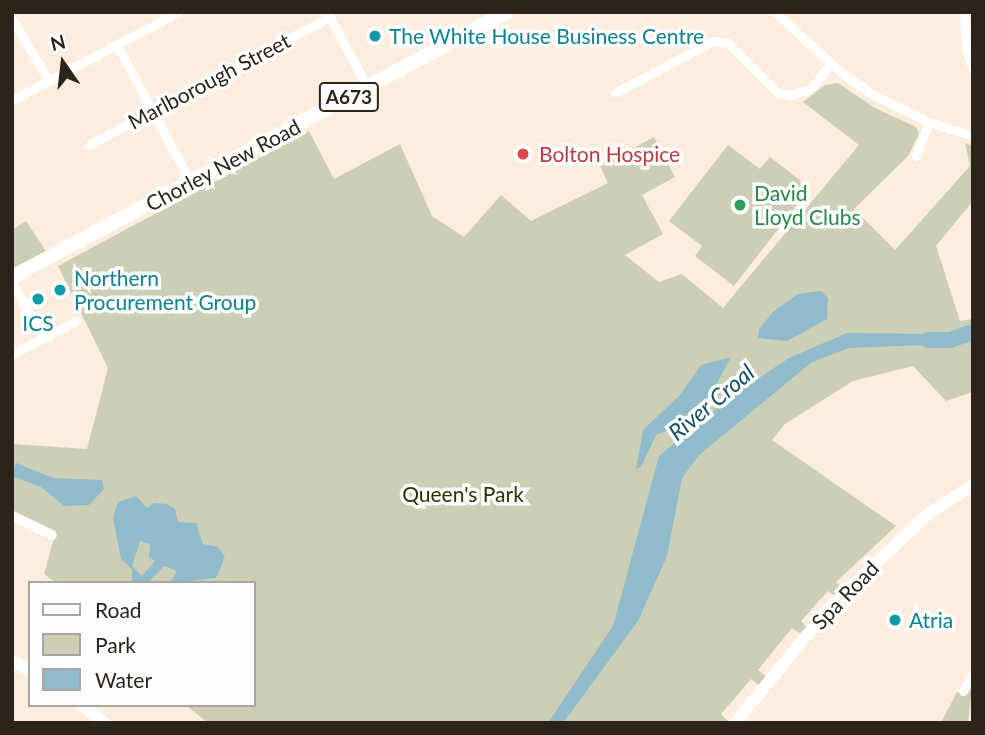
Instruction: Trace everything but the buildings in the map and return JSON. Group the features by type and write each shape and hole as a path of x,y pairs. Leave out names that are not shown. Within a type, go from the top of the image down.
{"main road":[{"name":"Chorley New Road","path":"12,280 507,12"},
{"name":"Spa Road","path":"735,723 829,608 928,514 973,485"},
{"path":"12,661 28,669"},
{"path":"84,707 96,720"}],"street":[{"path":"12,100 178,12"},
{"path":"775,12 831,64 872,94 929,122 973,136"},
{"path":"964,12 966,48 973,69"},
{"path":"328,15 367,87"},
{"name":"Marlborough Street","path":"89,145 328,15"},
{"path":"12,19 49,81"},
{"path":"615,93 713,41 728,43 778,93 790,95 810,89 831,64"},
{"path":"117,45 190,182"},
{"path":"916,156 929,122"},
{"path":"12,280 43,338"},
{"path":"12,354 76,321"},
{"path":"12,516 52,534"},
{"path":"963,691 973,674"}],"green space":[{"name":"Queen's Park","path":"838,83 875,108 916,127 919,134 908,156 854,209 895,250 970,166 965,143 973,146 973,201 936,246 960,321 973,319 973,392 946,401 913,366 853,381 785,424 772,440 896,526 836,582 845,592 839,599 828,591 801,621 811,631 805,637 792,628 758,670 768,678 761,687 751,679 721,714 730,723 208,723 188,707 256,707 256,581 53,581 44,574 56,531 12,510 12,444 87,449 108,368 58,266 309,131 334,179 400,144 432,216 464,237 501,195 531,221 608,183 600,166 654,137 675,177 642,195 663,234 625,255 659,282 682,274 723,308 859,145 803,102 825,85"},
{"name":"David Lloyd Clubs","path":"728,145 760,169 770,157 810,188 734,286 695,256 702,246 669,221"},
{"path":"26,221 50,257 12,277 12,230"},
{"path":"973,681 968,723 941,723 957,692 965,695"}],"water":[{"path":"821,291 828,298 827,319 787,341 758,338 759,329 774,311 798,294"},
{"path":"847,333 937,334 950,340 948,344 849,348 812,362 699,455 682,478 667,556 638,621 563,723 548,723 613,626 659,456 732,396 789,358"},
{"path":"731,357 708,400 674,428 656,435 641,467 636,469 643,430 680,395 701,365"},
{"path":"16,463 53,478 102,480 104,489 89,505 64,506 41,487 12,476"},
{"path":"136,496 147,508 154,503 167,504 175,509 178,522 196,523 203,544 218,547 225,557 216,578 171,581 177,571 164,566 150,581 132,581 132,569 121,559 113,517 118,502","holes":["140,541 150,544 149,557 155,561 142,576 132,566"]}],"waterway":[{"name":"River Croal","path":"928,340 950,340 973,332"}],"place":[{"name":"The White House Business Centre","path":"375,36"},
{"name":"Bolton Hospice","path":"523,154"},
{"name":"David Lloyd Clubs","path":"740,205"},
{"name":"Northern Procurement Group","path":"60,290"},
{"name":"ICS","path":"38,299"},
{"name":"Atria","path":"895,620"}]}
